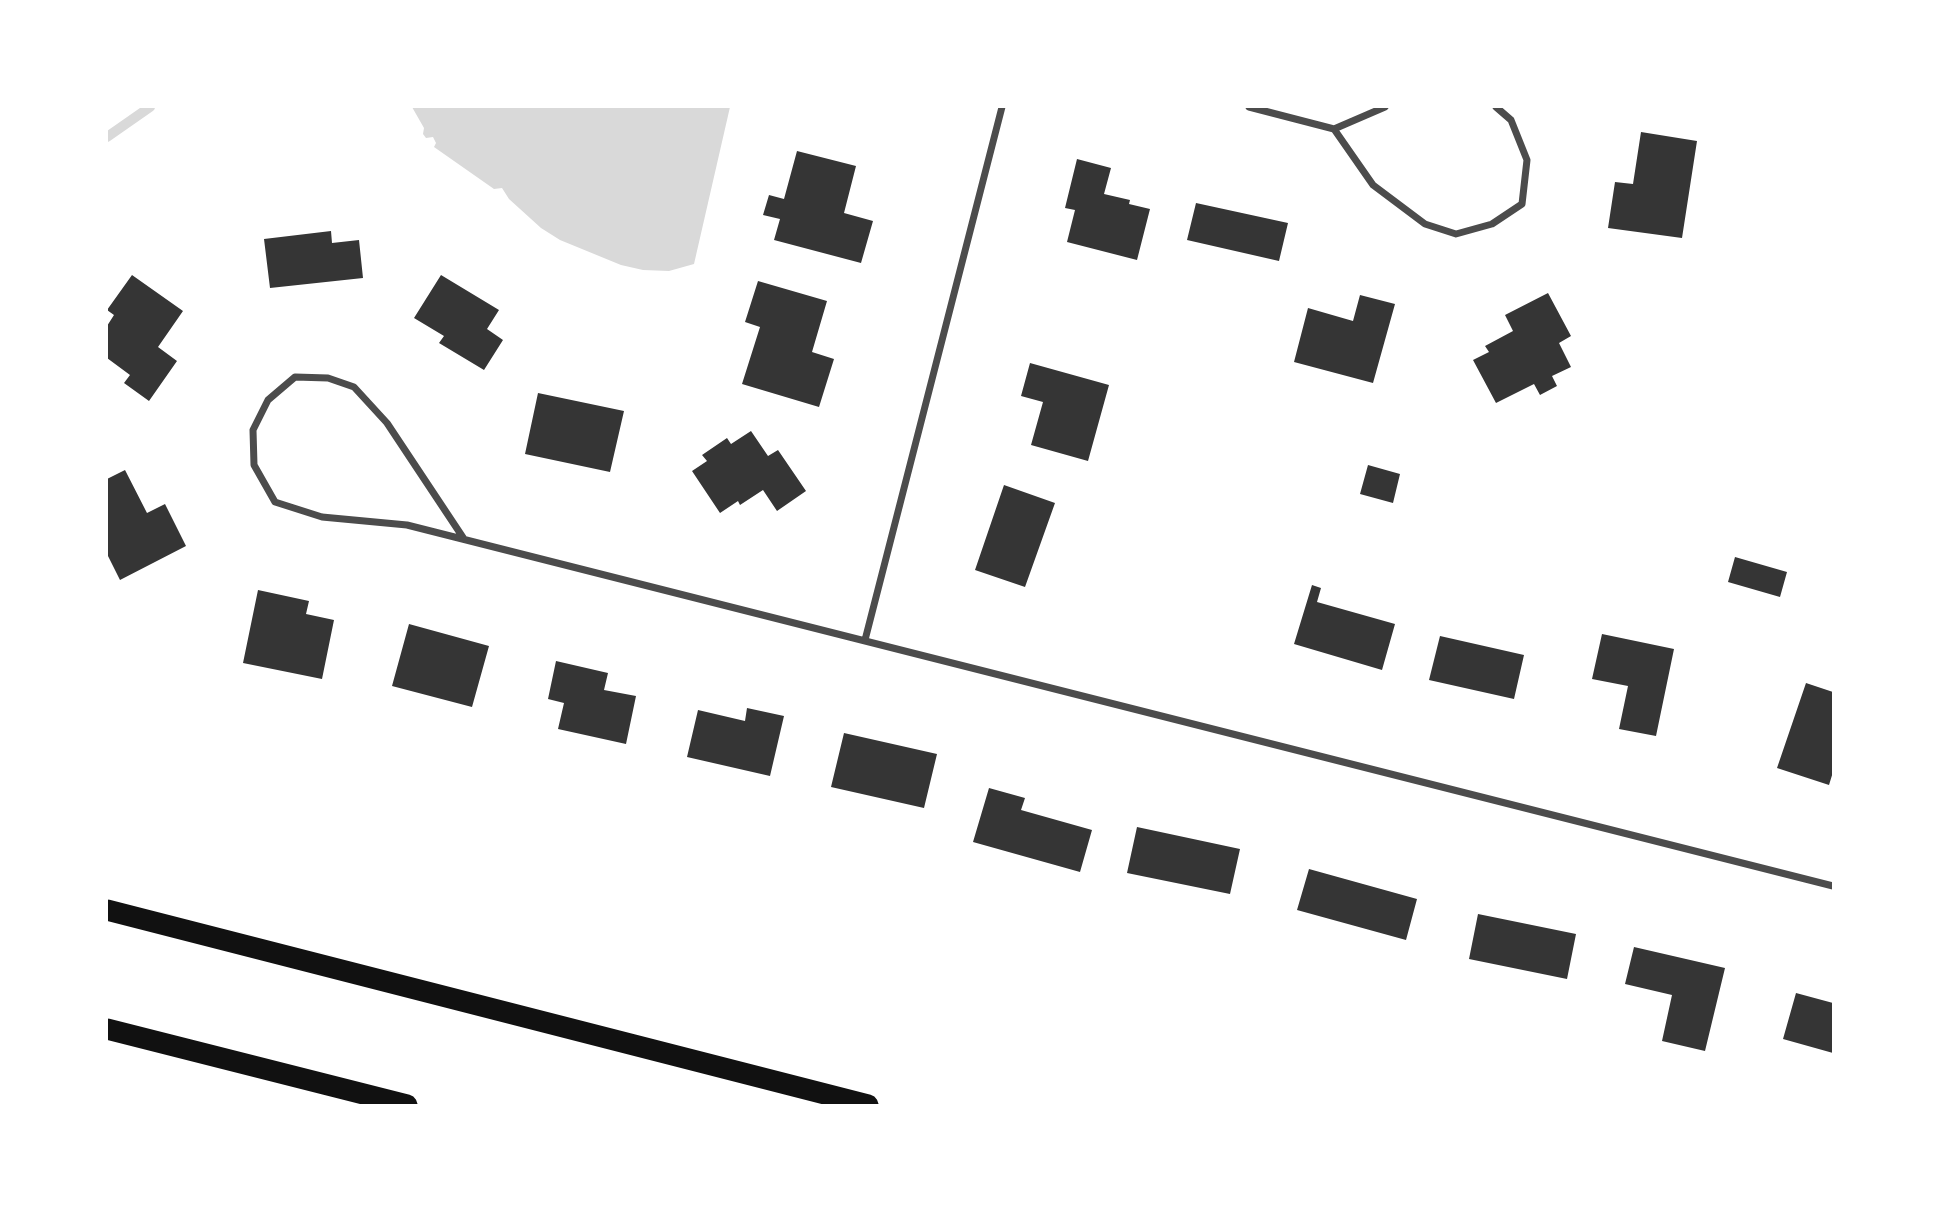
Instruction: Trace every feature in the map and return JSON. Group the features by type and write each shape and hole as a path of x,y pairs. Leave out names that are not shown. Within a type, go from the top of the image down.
{"highway":[{"path":"107,910 868,1105"},
{"path":"107,1029 407,1105"}],"street":[{"path":"864,640 1002,107"},
{"path":"1249,107 1334,129 1385,107"},
{"path":"1334,129 1373,185 1424,224 1455,234 1492,224 1522,204 1527,160 1511,120 1496,107"},
{"path":"464,539 387,423 354,387 328,378 295,377 268,400 253,430 254,465 275,502 322,517 407,525 1833,886"}],"shaded area":[{"path":"412,107 730,107 694,264 669,271 643,270 621,265 560,240 541,228 509,199 502,188 494,189 434,147 436,143 433,137 426,138 423,134 424,128"}],"building":[{"path":"1641,132 1697,141 1682,238 1608,228 1615,182 1633,184"},
{"path":"797,151 856,166 844,213 873,221 861,263 774,240 780,219 763,215 769,195 784,199"},
{"path":"1077,159 1111,168 1104,194 1130,200 1129,204 1150,209 1137,260 1067,242 1075,210 1065,208"},
{"path":"1196,203 1288,223 1279,261 1187,240"},
{"path":"331,231 332,243 359,240 363,278 270,288 264,239"},
{"path":"132,275 183,311 158,347 177,361 149,401 124,383 130,375 107,358 107,326 114,315 107,310"},
{"path":"441,275 499,310 487,329 503,340 484,370 439,343 444,336 414,318"},
{"path":"758,281 827,301 812,352 834,359 819,407 742,384 760,327 745,322"},
{"path":"1548,293 1571,336 1559,343 1571,367 1552,376 1557,386 1540,395 1534,384 1496,403 1473,360 1489,352 1485,346 1513,331 1505,315"},
{"path":"1360,295 1395,304 1373,383 1294,362 1308,308 1353,321"},
{"path":"1030,363 1109,385 1088,461 1031,445 1043,402 1021,396"},
{"path":"538,393 624,411 610,472 525,454"},
{"path":"751,431 768,456 778,450 806,491 777,511 763,490 740,505 738,501 720,513 692,471 707,461 702,455 727,438 731,444"},
{"path":"1368,465 1400,474 1393,503 1360,494"},
{"path":"125,470 147,513 165,504 186,546 120,580 107,554 107,479"},
{"path":"1004,485 1055,503 1025,587 975,570"},
{"path":"1735,557 1787,572 1780,597 1728,582"},
{"path":"1312,585 1321,588 1317,602 1395,624 1382,670 1294,644"},
{"path":"258,590 309,601 306,614 334,620 322,679 243,663"},
{"path":"409,624 489,646 472,707 392,686"},
{"path":"1602,634 1674,649 1656,736 1619,729 1628,686 1592,679"},
{"path":"1440,636 1524,655 1514,699 1429,680"},
{"path":"556,661 608,673 604,690 636,696 626,744 558,729 564,703 548,699"},
{"path":"1806,683 1833,692 1833,772 1829,785 1777,768"},
{"path":"747,708 784,716 770,776 687,757 698,710 745,721"},
{"path":"844,733 937,754 924,808 831,787"},
{"path":"989,788 1025,798 1021,810 1092,830 1080,872 973,842"},
{"path":"1137,827 1240,849 1230,894 1127,873"},
{"path":"1309,869 1417,899 1406,940 1297,910"},
{"path":"1478,914 1576,934 1567,979 1469,959"},
{"path":"1634,947 1725,968 1705,1051 1662,1041 1672,995 1625,984"},
{"path":"1796,993 1833,1003 1833,1053 1783,1039"}],"waterway":[{"path":"107,137 150,107"}]}
